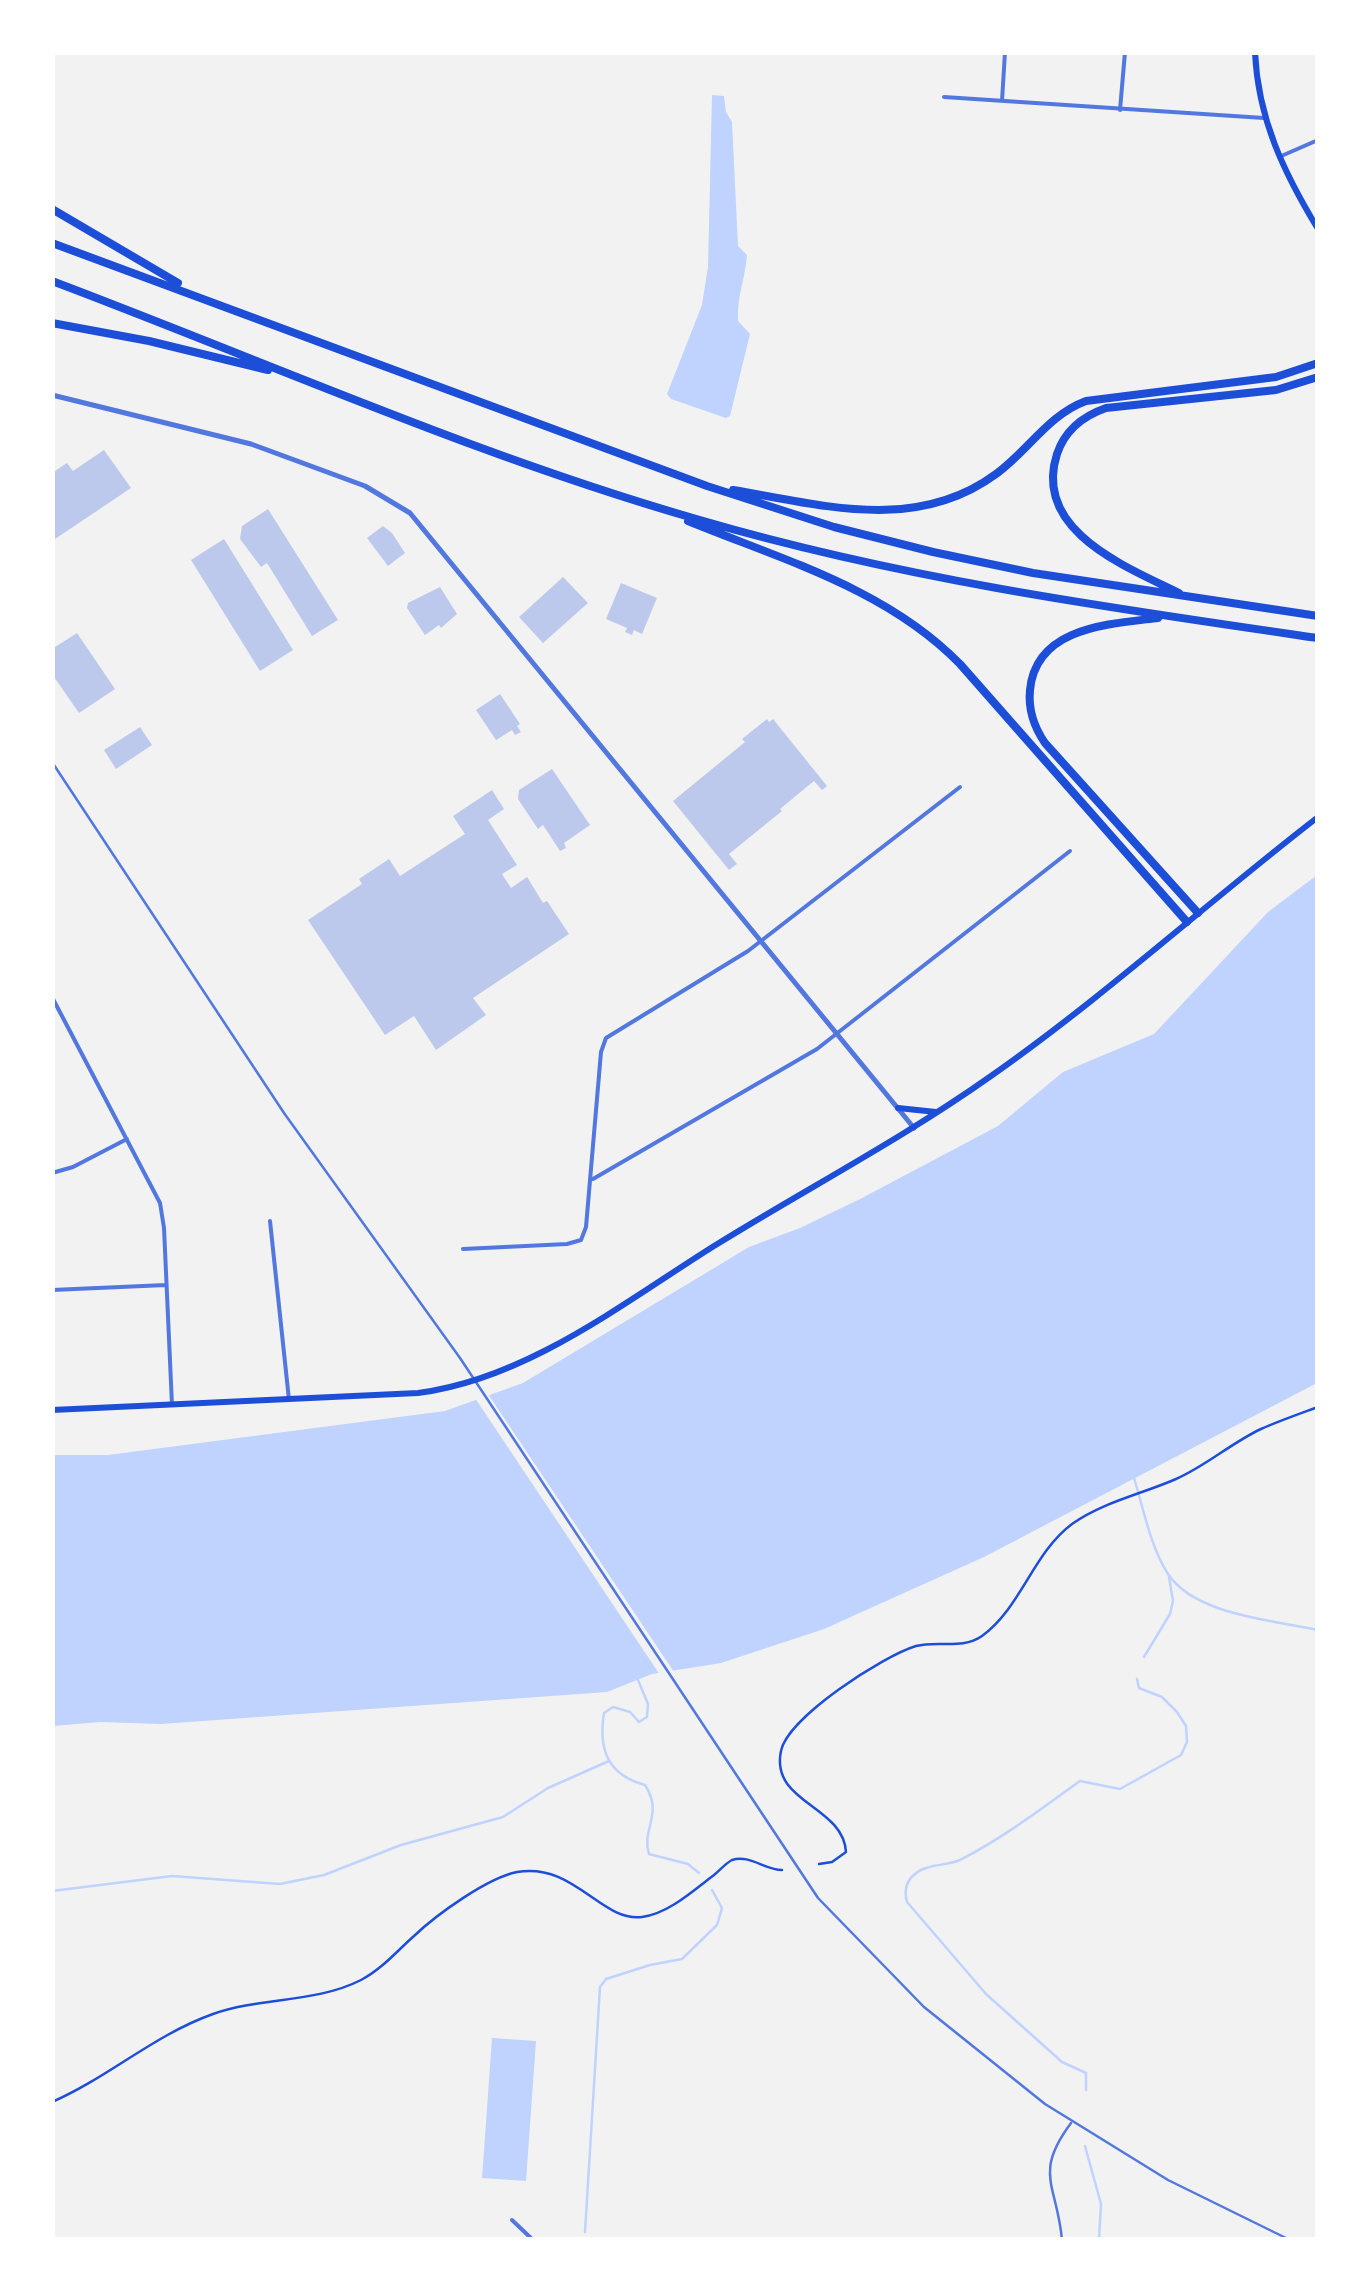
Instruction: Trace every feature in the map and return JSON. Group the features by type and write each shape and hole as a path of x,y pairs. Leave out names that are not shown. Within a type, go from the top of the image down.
{"highway":[{"path":"52,209 193,293"},
{"path":"52,243 706,486 834,527 1033,572 1318,616"},
{"path":"52,280 297,378 554,474 746,534 1013,592 1318,638"},
{"path":"52,322 297,378"},
{"path":"706,486 858,511 926,507 952,499 991,478 1076,404 1118,395 1284,376 1318,363"},
{"path":"1188,597 1107,557 1073,527 1059,506 1054,484 1054,466 1063,440 1078,422 1106,408 1276,390 1318,377"},
{"path":"646,504 858,590 914,624 960,664 1187,922"},
{"path":"1172,616 1106,624 1066,637 1038,665 1030,700 1034,723 1048,746 1198,912"}],"main road":[{"path":"1256,52 1264,118 1294,191 1318,229"},
{"path":"52,1410 430,1392 504,1369 568,1336 938,1112 1020,1054 1318,817"},
{"path":"898,1108 938,1112"}],"street":[{"path":"1002,101 1006,52"},
{"path":"1120,110 1125,52"},
{"path":"944,96 1264,118"},
{"path":"1279,157 1318,140"},
{"path":"52,395 251,444 349,479 402,508 432,537 914,1128"},
{"path":"463,1249 576,1243 585,1233 606,1038 761,940 960,787"},
{"path":"591,1180 800,1060 1070,851"},
{"path":"52,997 160,1203 172,1405"},
{"path":"52,1173 128,1140"},
{"path":"270,1220 289,1400"},
{"path":"52,1290 166,1285"},
{"path":"512,2220 533,2240"}],"lane":[{"path":"52,762 284,1113 460,1358 716,1741 806,1884 835,1918 944,2024 1072,2122 1168,2180 1290,2240"},
{"path":"1062,2240 1048,2164 1072,2122"}],"path":[{"path":"819,1864 832,1862 846,1852 845,1840 832,1821 786,1784 780,1759 789,1734 810,1713 882,1661 932,1642 956,1645 983,1636 1050,1546 1071,1525 1179,1478 1260,1430 1318,1407"},
{"path":"52,2102 145,2046 200,2019 228,2010 319,1994 355,1982 384,1964 428,1924 486,1885 510,1874 554,1874 619,1913 638,1918 671,1905 733,1860 750,1859 766,1868 782,1870"}],"water":[{"path":"712,95 724,96 732,122 738,246 747,255 738,321 750,334 730,416 726,418 671,399 667,394 702,305 708,267"},
{"path":"1317,875 1317,1383 984,1557 824,1629 721,1663 652,1674 607,1692 161,1724 100,1722 53,1726 53,1455 108,1455 445,1411 523,1383 749,1247 862,1198 998,1126 1063,1072 1154,1034 1268,912"},
{"path":"492,2038 536,2041 526,2181 482,2178"}],"pier":[{"path":"486,1391 676,1675 662,1678 473,1395"}],"building":[{"path":"104,450 131,488 52,541 52,473 67,463 73,471"},
{"path":"268,509 338,620 312,636 267,563 261,567 240,539 242,526"},
{"path":"383,526 405,553 388,566 367,538"},
{"path":"224,539 293,650 260,671 191,560"},
{"path":"563,577 588,603 543,643 519,617"},
{"path":"621,583 657,598 642,634 634,630 632,635 625,632 627,628 606,619"},
{"path":"440,587 457,614 425,635 407,608 408,603"},
{"path":"77,633 115,689 79,713 52,674 52,649"},
{"path":"500,694 521,732 515,735 512,730 496,740 476,710"},
{"path":"767,719 773,719 827,786 822,790 814,781 780,809 729,854 737,864 729,870 673,801"},
{"path":"140,727 152,745 116,769 104,750"},
{"path":"552,769 590,825 564,843 566,848 560,851 543,825 538,829 518,799 519,790"},
{"path":"492,790 504,809 488,820 517,865 502,874 511,888 527,877 569,934 473,998 486,1015 436,1050 414,1016 385,1035 308,920 362,884 359,879 389,859 400,876 465,834 453,816"}],"waterway":[{"path":"1134,1478 1156,1552 1180,1588 1196,1599 1236,1614 1318,1630"},
{"path":"1144,1657 1170,1614 1173,1601 1169,1577"},
{"path":"1086,2090 1086,2073 1062,2062 986,1994 907,1902 906,1890 920,1871 976,1851 1080,1781 1120,1789 1181,1755 1187,1742 1186,1726 1162,1697 1139,1688 1137,1679"},
{"path":"638,1680 648,1704 647,1717 639,1722 630,1712 613,1707 604,1713 603,1738 608,1759 622,1775 645,1785 650,1795 653,1813 649,1854 688,1864 699,1873"},
{"path":"52,1891 172,1876 280,1884 324,1875 401,1845 503,1817 548,1788 609,1761"},
{"path":"585,2232 600,1987 606,1979 682,1959 717,1925 722,1908 712,1890"},
{"path":"1085,2146 1101,2204 1099,2240"}]}
